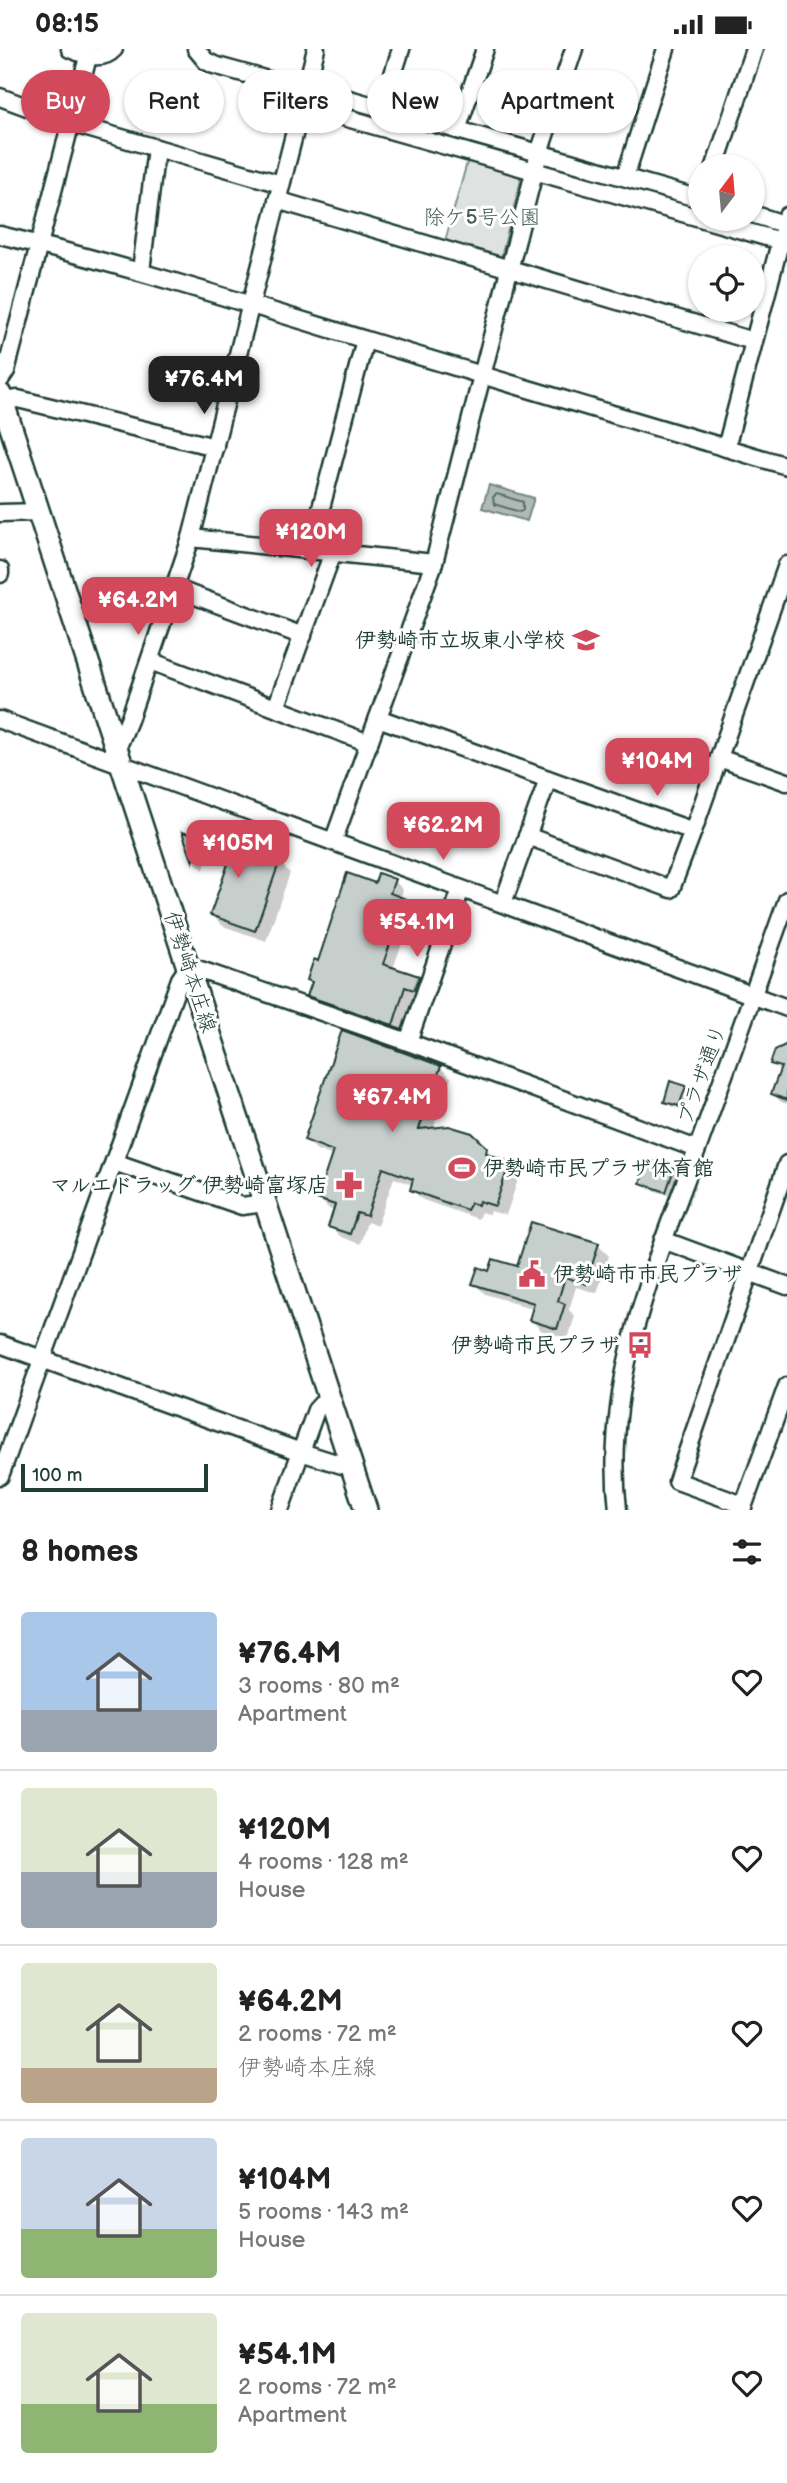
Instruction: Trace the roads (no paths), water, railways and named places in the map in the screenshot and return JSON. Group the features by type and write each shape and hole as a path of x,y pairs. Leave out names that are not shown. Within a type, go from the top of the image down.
{"main road":[{"name":"伊勢崎本庄線","path":"1,392 366,1510"}],"street":[{"path":"70,49 88,57 107,55 114,49"},
{"path":"196,49 206,61 238,72"},
{"path":"311,70 316,49"},
{"path":"394,70 401,49"},
{"path":"463,113 485,49"},
{"path":"333,842 434,563 534,171 574,49"},
{"path":"625,177 666,49"},
{"path":"719,154 754,49"},
{"path":"84,70 88,57"},
{"path":"0,97 21,105"},
{"path":"353,120 688,214"},
{"path":"463,132 688,195"},
{"path":"67,133 1,392 18,399 215,447"},
{"path":"104,133 156,148 509,269 753,341"},
{"path":"119,756 191,538 294,133"},
{"path":"141,271 156,148"},
{"path":"726,448 753,341 784,242 786,221 765,217"},
{"path":"746,231 784,242"},
{"path":"0,235 252,303 365,340 787,466"},
{"path":"310,550 365,340"},
{"path":"0,513 40,512"},
{"path":"191,538 434,563"},
{"path":"276,708 333,552"},
{"path":"527,836 671,889 780,603 787,565"},
{"path":"174,588 303,635"},
{"path":"150,661 369,743"},
{"path":"379,718 693,831"},
{"path":"0,720 119,756 333,842 787,1008"},
{"path":"719,758 787,782"},
{"path":"503,903 548,779"},
{"path":"408,1042 461,888"},
{"name":"プラザ通り","path":"618,1510 615,1455 624,1369 632,1334 663,1240 787,900"},
{"path":"0,1476 180,979 189,966 408,1042 697,1149"},
{"path":"114,1162 243,1206 265,1203"},
{"path":"787,1164 677,1481 742,1508 784,1407 787,1386"},
{"path":"663,1240 787,1286"},
{"path":"0,1343 301,1452 342,1465 351,1464"},
{"path":"280,1510 316,1410 328,1397"}],"water":[{"path":"489,485 534,498 527,521 482,508"}],"waterway":[{"path":"353,110 521,158"},
{"path":"554,167 688,205"},
{"path":"765,228 779,232"}],"place":[{"name":"伊勢崎市立坂東小学校","path":"586,640"},
{"name":"伊勢崎市民プラザ体育館","path":"462,1168"},
{"name":"マルエドラッグ 伊勢崎富塚店","path":"349,1185"},
{"name":"伊勢崎市市民プラザ","path":"532,1274"},
{"name":"伊勢崎市民プラザ","path":"640,1345"}],"park label":[{"name":"除ケ5号公園","path":"482,217"}]}
